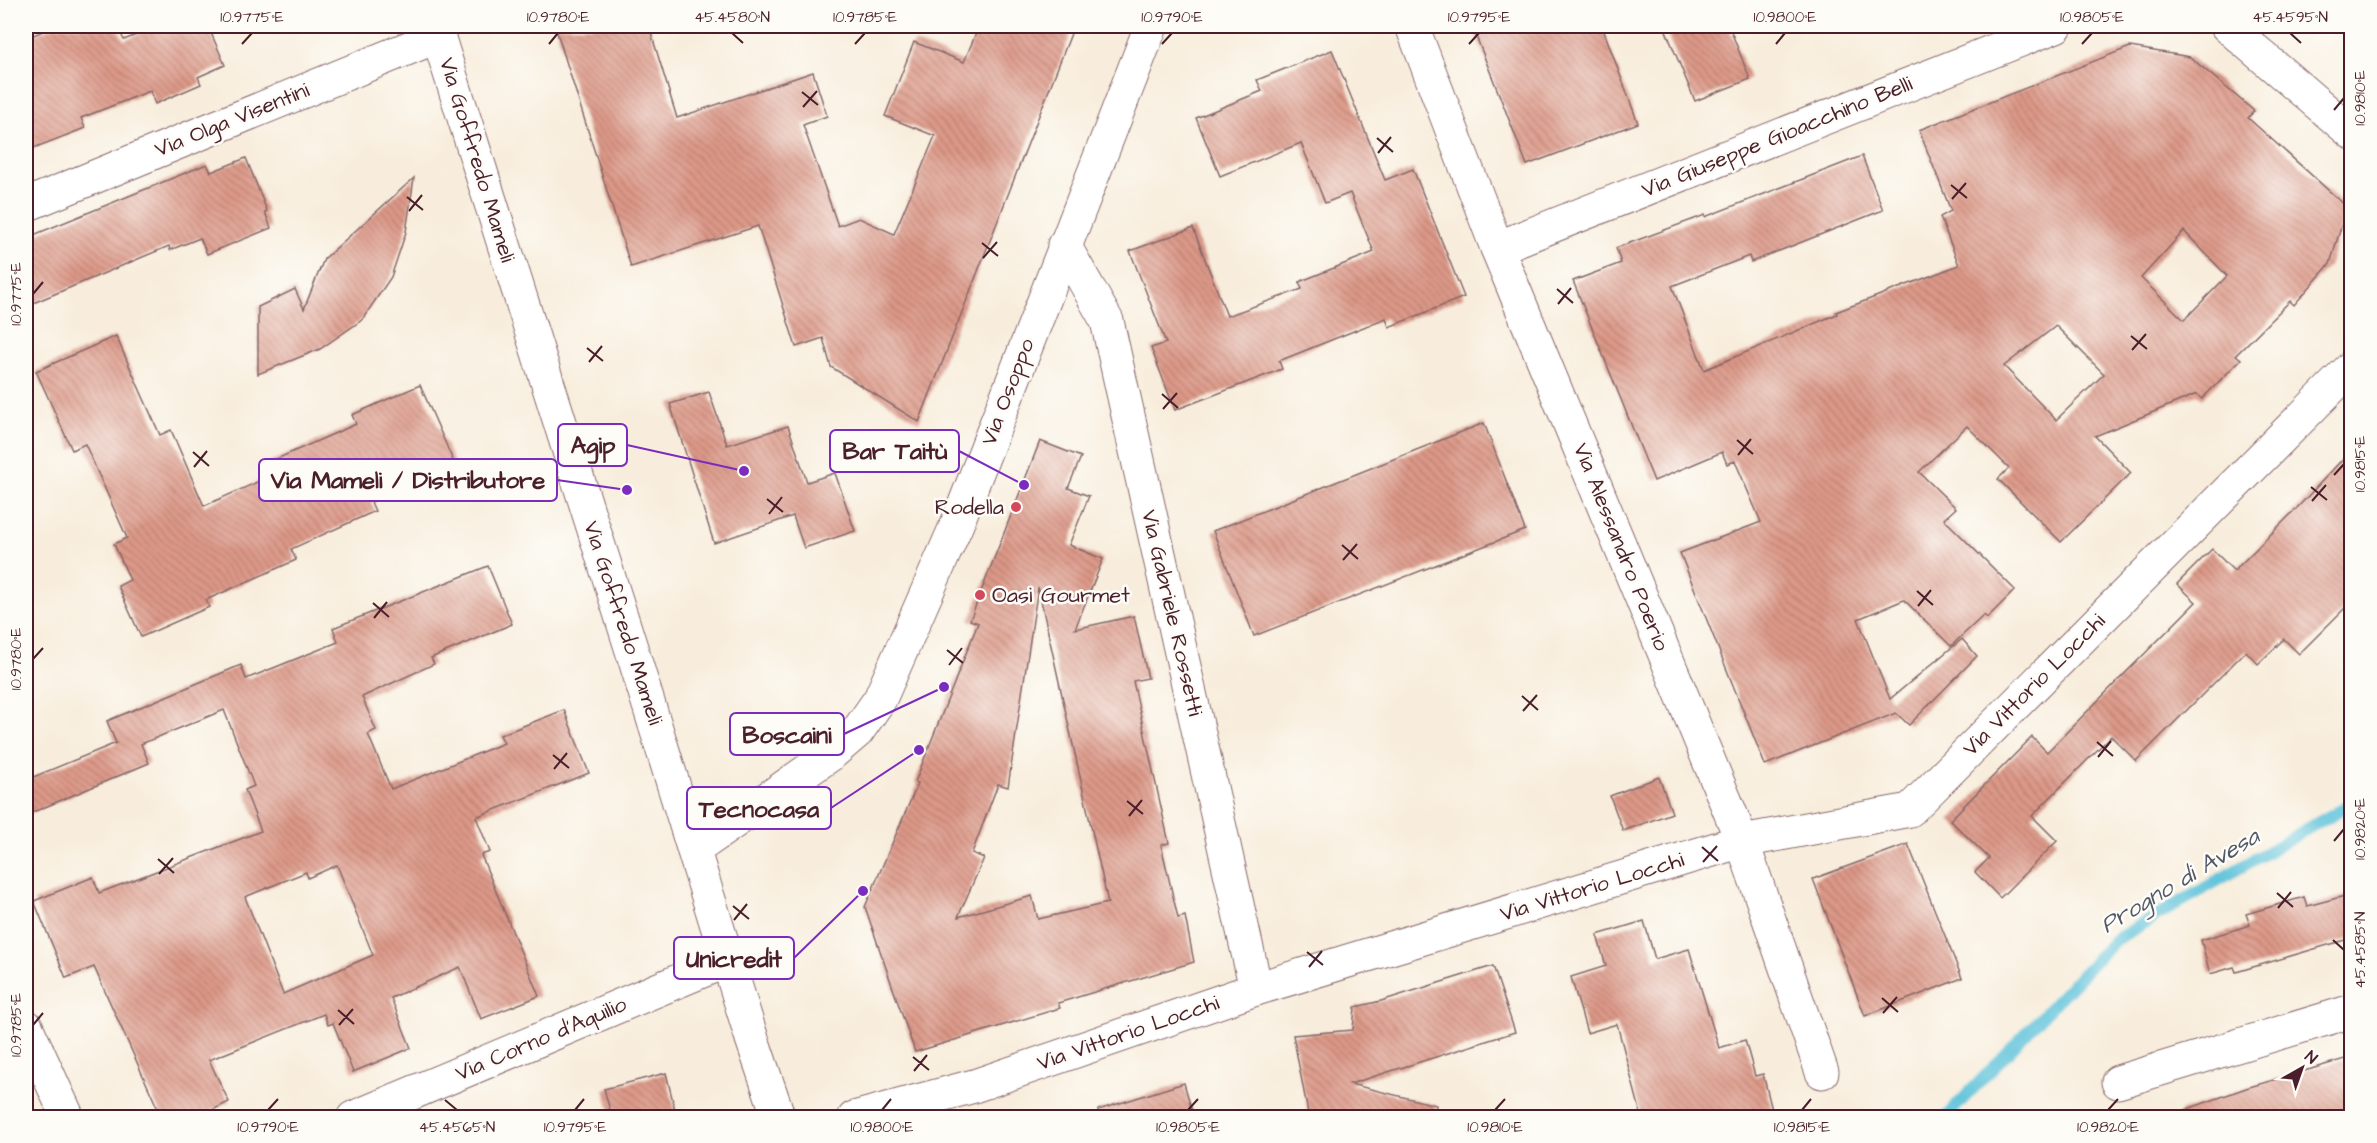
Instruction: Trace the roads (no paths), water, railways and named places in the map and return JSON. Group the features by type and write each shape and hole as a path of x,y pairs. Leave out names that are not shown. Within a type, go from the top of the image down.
{"street":[{"name":"Via Osoppo","path":"694,850 830,754 857,732 880,699 957,524 1150,26"},
{"name":"Via Alessandro Poerio","path":"1412,26 1497,248 1742,841 1822,1071"},
{"name":"Via Giuseppe Gioacchino Belli","path":"1497,248 2056,26"},
{"path":"2227,26 2352,133"},
{"name":"Via Olga Visentini","path":"26,205 437,31"},
{"name":"Via Goffredo Mameli","path":"437,31 779,1118"},
{"name":"Via Gabriele Rossetti","path":"1064,245 1107,321 1256,989"},
{"name":"Via Vittorio Locchi","path":"854,1118 974,1086 1256,989 1742,841 1910,810 2352,367"},
{"name":"Via Corno d'Aquilio","path":"353,1118 728,960"},
{"path":"2118,1082 2352,1011"},
{"path":"26,1026 68,1118"}],"waterway":[{"name":"Progno di Avesa","path":"1945,1118 2115,940 2352,803"}],"place":[{"name":"Agip","path":"744,471"},
{"name":"Bar Taitù","path":"1024,485"},
{"name":"Via Mameli / Distributore","path":"627,490"},
{"name":"Rodella","path":"1016,507"},
{"name":"Oasi Gourmet","path":"980,595"},
{"name":"Boscaini","path":"944,687"},
{"name":"Tecnocasa","path":"919,750"},
{"name":"Unicredit","path":"863,891"}]}
